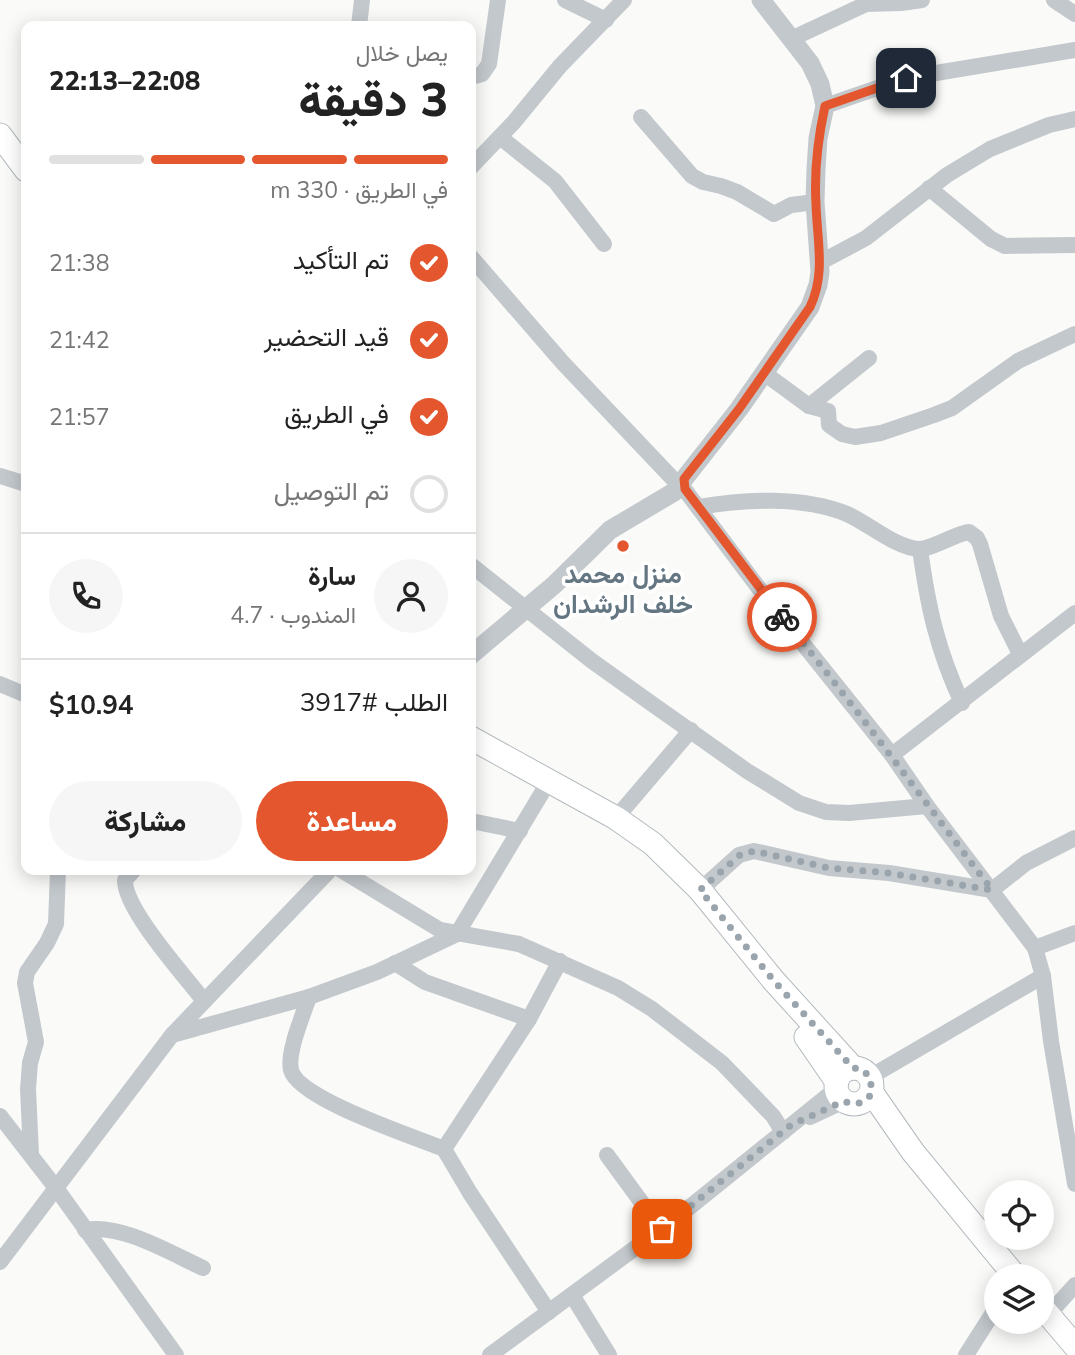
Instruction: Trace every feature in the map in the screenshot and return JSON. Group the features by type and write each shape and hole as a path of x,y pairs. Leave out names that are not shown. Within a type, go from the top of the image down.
{"main road":[{"path":"0,117 21,143"},
{"path":"0,135 21,163"},
{"path":"476,741 615,818 653,844 700,890 774,981 989,1264"},
{"path":"476,754 607,824 660,864 690,895 810,1042 913,1152 1004,1264"},
{"path":"1054,1326 1075,1346"},
{"path":"1054,1334 1066,1355"}],"street":[{"path":"360,21 362,0"},
{"path":"476,76 482,74 489,64 498,0"},
{"path":"565,0 606,20"},
{"path":"476,162 560,66 624,0"},
{"path":"476,651 561,578 610,530 679,485 739,409 810,307 818,285 818,145 825,106 814,71 761,0"},
{"path":"792,39 866,5 901,4 922,0"},
{"path":"1054,0 1075,15"},
{"path":"825,106 906,78 1075,50"},
{"path":"641,117 684,169 703,182 731,189 774,214 791,205 816,202"},
{"path":"819,263 866,238 929,188 990,149 1049,125 1075,119"},
{"path":"500,137 563,190 604,244"},
{"path":"929,188 991,239 1004,246 1075,245"},
{"path":"476,263 563,363 699,507 764,595 892,755 926,806 1035,948 1043,976 1075,1184"},
{"path":"764,373 809,406 828,411 829,425 842,434 855,437 881,433 952,408 1018,361 1075,334"},
{"path":"809,406 869,359"},
{"path":"0,476 21,482"},
{"path":"699,507 753,501 814,506 844,513 892,539 920,549 969,532 980,544 1001,616 1020,654"},
{"path":"920,549 937,642 962,702"},
{"path":"476,569 592,660 747,771 810,808 849,813 926,806"},
{"path":"892,755 1075,613"},
{"path":"0,684 21,693"},
{"path":"615,818 691,730"},
{"path":"172,1035 309,997 377,972 457,934 543,791"},
{"path":"476,822 520,831"},
{"path":"992,890 1017,868 1075,838"},
{"path":"700,890 740,855 754,851 829,868 889,873 992,890"},
{"path":"31,1154 28,1089 30,1063 36,1042 25,983 27,972 47,943 56,924 58,875"},
{"path":"130,875 125,880 128,897 145,925 204,1001"},
{"path":"0,1262 172,1035 325,875"},
{"path":"349,875 440,930 502,939 560,961 618,988 668,1021 737,1077 787,1128"},
{"path":"1035,948 1075,933"},
{"path":"444,1149 528,1019 560,961"},
{"path":"395,963 425,982 528,1019"},
{"path":"490,1355 662,1229 787,1128 1043,976"},
{"path":"309,997 292,1051 291,1066 297,1080 320,1098 444,1149 549,1312"},
{"path":"0,1116 31,1154 176,1355"},
{"path":"607,1155 662,1229"},
{"path":"85,1230 107,1229 122,1233 203,1268"},
{"path":"1054,1304 1075,1286"},
{"path":"572,1295 609,1355"},
{"path":"966,1355 984,1327"}],"way so far":[{"path":"662,1229 791,1125 844,1101 860,1103 872,1093 870,1077 861,1069 853,1068 812,1024 700,890 740,855 754,851 829,868 912,876 992,890 926,806 892,755 782,617"}],"place":[{"name":"منزل محمد خلف الرشدان","path":"623,546"}],"route":[{"path":"782,617 685,489 684,479 722,432 815,296 820,272 816,169 818,138 825,106 906,78"}]}
